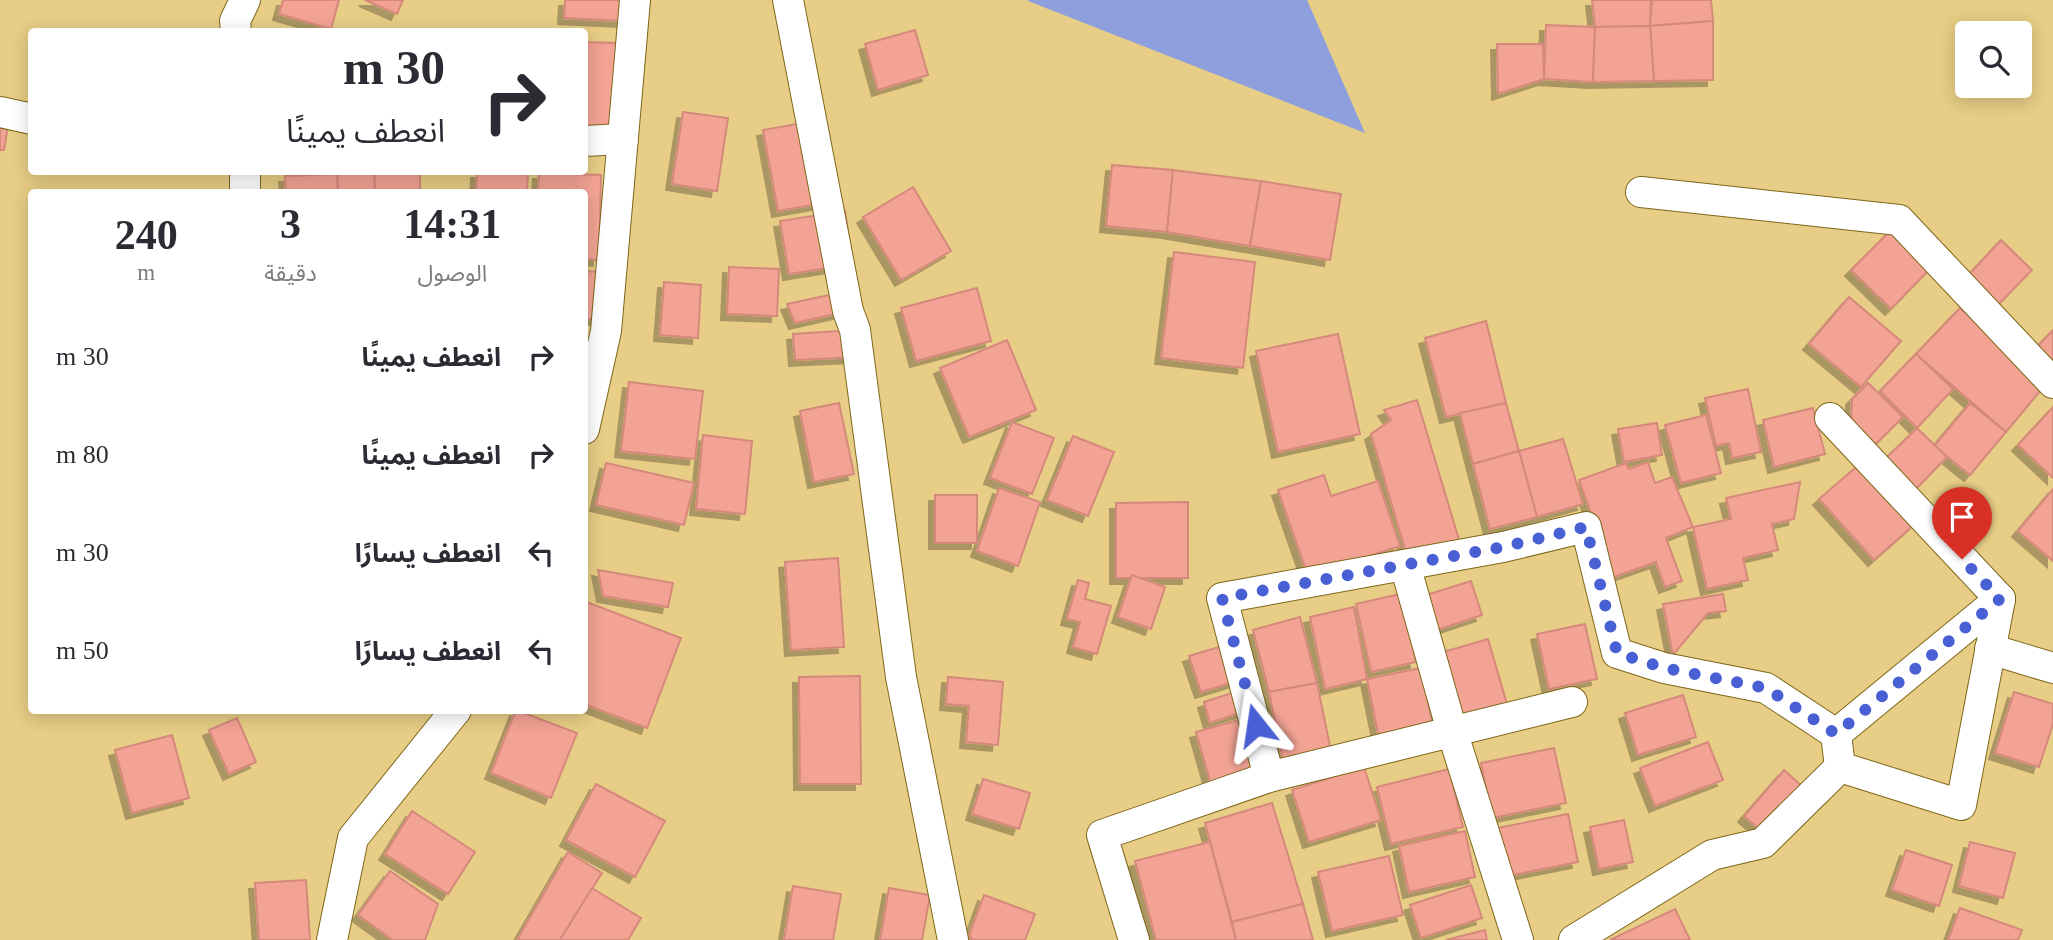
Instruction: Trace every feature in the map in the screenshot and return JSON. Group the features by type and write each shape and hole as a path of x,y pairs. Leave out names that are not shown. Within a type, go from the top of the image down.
{"street":[{"path":"236,28 236,21 245,0"},
{"path":"588,411 606,331 635,0"},
{"path":"788,0 848,311 855,330 901,677 953,940"},
{"path":"0,112 28,118"},
{"path":"588,141 623,139"},
{"path":"1642,192 1899,220 2053,383"},
{"path":"1830,418 2000,599"},
{"path":"1269,776 1222,598 1503,547 1586,527 1617,653 1664,668 1766,688 1836,734 1840,767"},
{"path":"1405,565 1452,731 1518,940"},
{"path":"1840,767 1961,805 2000,599"},
{"path":"1836,734 2000,599"},
{"path":"1990,649 2053,668"},
{"path":"1134,940 1101,835 1269,776 1572,702"},
{"path":"332,940 353,838 453,714"},
{"path":"1574,940 1712,855 1763,844 1840,767"}],"shaded area":[{"path":"1307,0 1365,133 1028,1"}],"building":[{"path":"283,0 339,0 331,28 279,14"},
{"path":"365,0 403,0 397,14"},
{"path":"565,0 623,0 622,21 564,18"},
{"path":"1592,0 1651,0 1650,26 1595,27"},
{"path":"1652,0 1711,0 1713,21 1650,26"},
{"path":"1713,21 1713,80 1654,81 1650,26"},
{"path":"1546,25 1595,27 1593,82 1544,79"},
{"path":"1650,26 1654,81 1593,82 1595,27"},
{"path":"915,30 928,75 878,90 865,44"},
{"path":"588,42 616,43 613,133 588,131"},
{"path":"1497,44 1543,44 1544,79 1498,94"},
{"path":"0,100 12,102 4,150 0,150"},
{"path":"683,112 728,118 717,191 672,184"},
{"path":"820,120 835,201 778,211 763,130"},
{"path":"1112,165 1173,170 1167,232 1106,226"},
{"path":"1173,170 1261,181 1250,246 1167,232"},
{"path":"337,175 374,175 375,189 338,189"},
{"path":"337,175 338,189 286,189 285,176"},
{"path":"374,175 420,175 420,189 375,189"},
{"path":"477,175 528,175 527,189 476,189"},
{"path":"539,175 601,175 599,260 588,259 588,189 538,189"},
{"path":"1261,181 1341,194 1330,260 1250,246"},
{"path":"913,187 951,251 901,280 863,217"},
{"path":"845,211 853,264 789,274 780,221"},
{"path":"1891,230 1930,269 1891,309 1851,270"},
{"path":"2001,240 2032,270 1995,308 1964,280"},
{"path":"1174,252 1255,262 1243,368 1161,358"},
{"path":"729,267 779,269 777,316 727,314"},
{"path":"588,271 599,272 601,319 588,319"},
{"path":"664,282 701,285 698,338 660,335"},
{"path":"977,288 991,341 916,361 901,308"},
{"path":"848,291 848,311 795,323 787,304"},
{"path":"1849,297 1901,341 1861,387 1809,344"},
{"path":"1960,308 2045,385 2006,432 1916,354"},
{"path":"1486,321 1506,403 1446,417 1425,338"},
{"path":"855,330 856,357 795,360 793,334"},
{"path":"2053,330 2053,369 2033,351"},
{"path":"1338,334 1360,434 1278,452 1256,351"},
{"path":"1007,340 1036,410 969,437 940,368"},
{"path":"1916,354 1953,389 1917,428 1880,391"},
{"path":"629,382 703,391 695,459 621,451"},
{"path":"1868,383 1903,417 1872,448 1851,423 1852,399"},
{"path":"1748,389 1761,452 1732,458 1729,443 1716,446 1705,398"},
{"path":"1417,400 1460,543 1407,556 1371,434 1391,420 1384,410"},
{"path":"839,403 854,474 814,482 800,411"},
{"path":"1506,403 1519,451 1473,464 1460,413"},
{"path":"1970,403 2006,432 1970,475 1934,446"},
{"path":"2053,407 2053,478 2018,445"},
{"path":"1813,408 1825,454 1774,467 1763,420"},
{"path":"1706,415 1721,473 1681,483 1665,425"},
{"path":"1012,422 1054,438 1032,494 990,478"},
{"path":"1657,423 1662,455 1624,462 1618,429"},
{"path":"1917,428 1947,457 1913,492 1882,462"},
{"path":"703,435 752,441 745,514 696,509"},
{"path":"1073,436 1114,452 1088,516 1047,500"},
{"path":"1563,439 1583,504 1537,517 1519,451"},
{"path":"1519,451 1537,517 1490,529 1473,464"},
{"path":"1648,462 1655,483 1672,477 1693,527 1666,538 1682,581 1665,587 1656,562 1614,577 1579,480 1626,463 1629,469"},
{"path":"1862,462 1915,524 1874,560 1819,499"},
{"path":"606,463 694,483 684,525 596,505"},
{"path":"1324,475 1331,496 1378,481 1400,546 1308,576 1278,490"},
{"path":"1800,482 1794,519 1772,524 1778,550 1743,558 1748,580 1707,589 1693,527 1731,519 1726,498"},
{"path":"999,488 1040,502 1018,566 977,551"},
{"path":"2053,489 2053,561 2018,531"},
{"path":"935,495 977,495 977,543 935,543"},
{"path":"1188,502 1188,578 1116,578 1116,503"},
{"path":"838,558 844,647 791,650 785,562"},
{"path":"598,570 673,583 668,607 603,596"},
{"path":"1132,575 1165,587 1151,629 1118,617"},
{"path":"1078,580 1089,583 1085,599 1111,606 1097,654 1073,647 1080,622 1067,619"},
{"path":"1471,581 1482,615 1431,632 1420,597"},
{"path":"1400,594 1416,662 1371,672 1356,604"},
{"path":"1723,594 1726,611 1708,613 1673,655 1663,604"},
{"path":"588,603 681,638 647,728 588,706"},
{"path":"1354,607 1367,679 1325,689 1310,617"},
{"path":"1300,617 1317,683 1269,692 1253,630"},
{"path":"1585,624 1597,679 1549,689 1537,634"},
{"path":"1488,639 1509,711 1461,724 1440,653"},
{"path":"1229,644 1240,680 1201,692 1189,656"},
{"path":"1421,668 1434,732 1380,743 1367,679"},
{"path":"860,676 861,784 800,784 799,677"},
{"path":"948,677 1003,682 998,745 966,742 969,706 946,704"},
{"path":"1317,683 1332,756 1284,765 1269,692"},
{"path":"1238,691 1245,711 1210,723 1204,702"},
{"path":"2014,692 2053,704 2053,724 2039,767 1995,753"},
{"path":"1683,695 1696,737 1638,755 1625,713"},
{"path":"514,714 527,714 577,733 551,798 491,773"},
{"path":"1249,717 1265,773 1212,788 1196,732"},
{"path":"237,718 256,762 229,774 209,730"},
{"path":"172,735 189,798 132,813 115,750"},
{"path":"1708,742 1723,780 1655,806 1640,768"},
{"path":"1554,748 1566,803 1492,818 1481,763"},
{"path":"1364,767 1381,820 1309,842 1292,790"},
{"path":"1449,769 1463,827 1391,844 1377,787"},
{"path":"1784,770 1816,799 1776,844 1744,816"},
{"path":"983,779 1030,793 1019,829 972,814"},
{"path":"596,784 665,821 635,877 566,840"},
{"path":"1272,803 1303,904 1232,922 1205,823"},
{"path":"412,811 475,852 448,894 385,854"},
{"path":"1568,814 1578,862 1508,876 1498,828"},
{"path":"1624,820 1633,862 1599,869 1590,827"},
{"path":"1465,831 1475,877 1409,892 1399,846"},
{"path":"1210,842 1236,940 1156,940 1135,861"},
{"path":"1970,842 2015,853 2003,898 1959,886"},
{"path":"1906,850 1952,865 1939,906 1892,890"},
{"path":"568,852 602,873 560,940 517,940"},
{"path":"1389,856 1403,915 1332,931 1318,872"},
{"path":"390,871 438,904 425,940 393,940 358,915"},
{"path":"306,880 310,940 259,940 255,883"},
{"path":"1471,885 1482,918 1421,938 1410,905"},
{"path":"793,886 841,894 833,940 784,940"},
{"path":"592,888 641,918 628,940 560,940"},
{"path":"889,888 930,895 922,940 880,940"},
{"path":"984,895 1035,914 1025,940 973,940 969,936"},
{"path":"1303,904 1313,940 1236,940 1232,922"},
{"path":"1960,908 2022,930 2018,940 1948,940"},
{"path":"1675,909 1690,940 1610,940"},
{"path":"1485,930 1487,940 1446,940"}],"route":[{"path":"1256,725 1222,598 1503,547 1586,527 1617,653 1664,668 1766,688 1836,734 2000,599 1962,559"}]}
